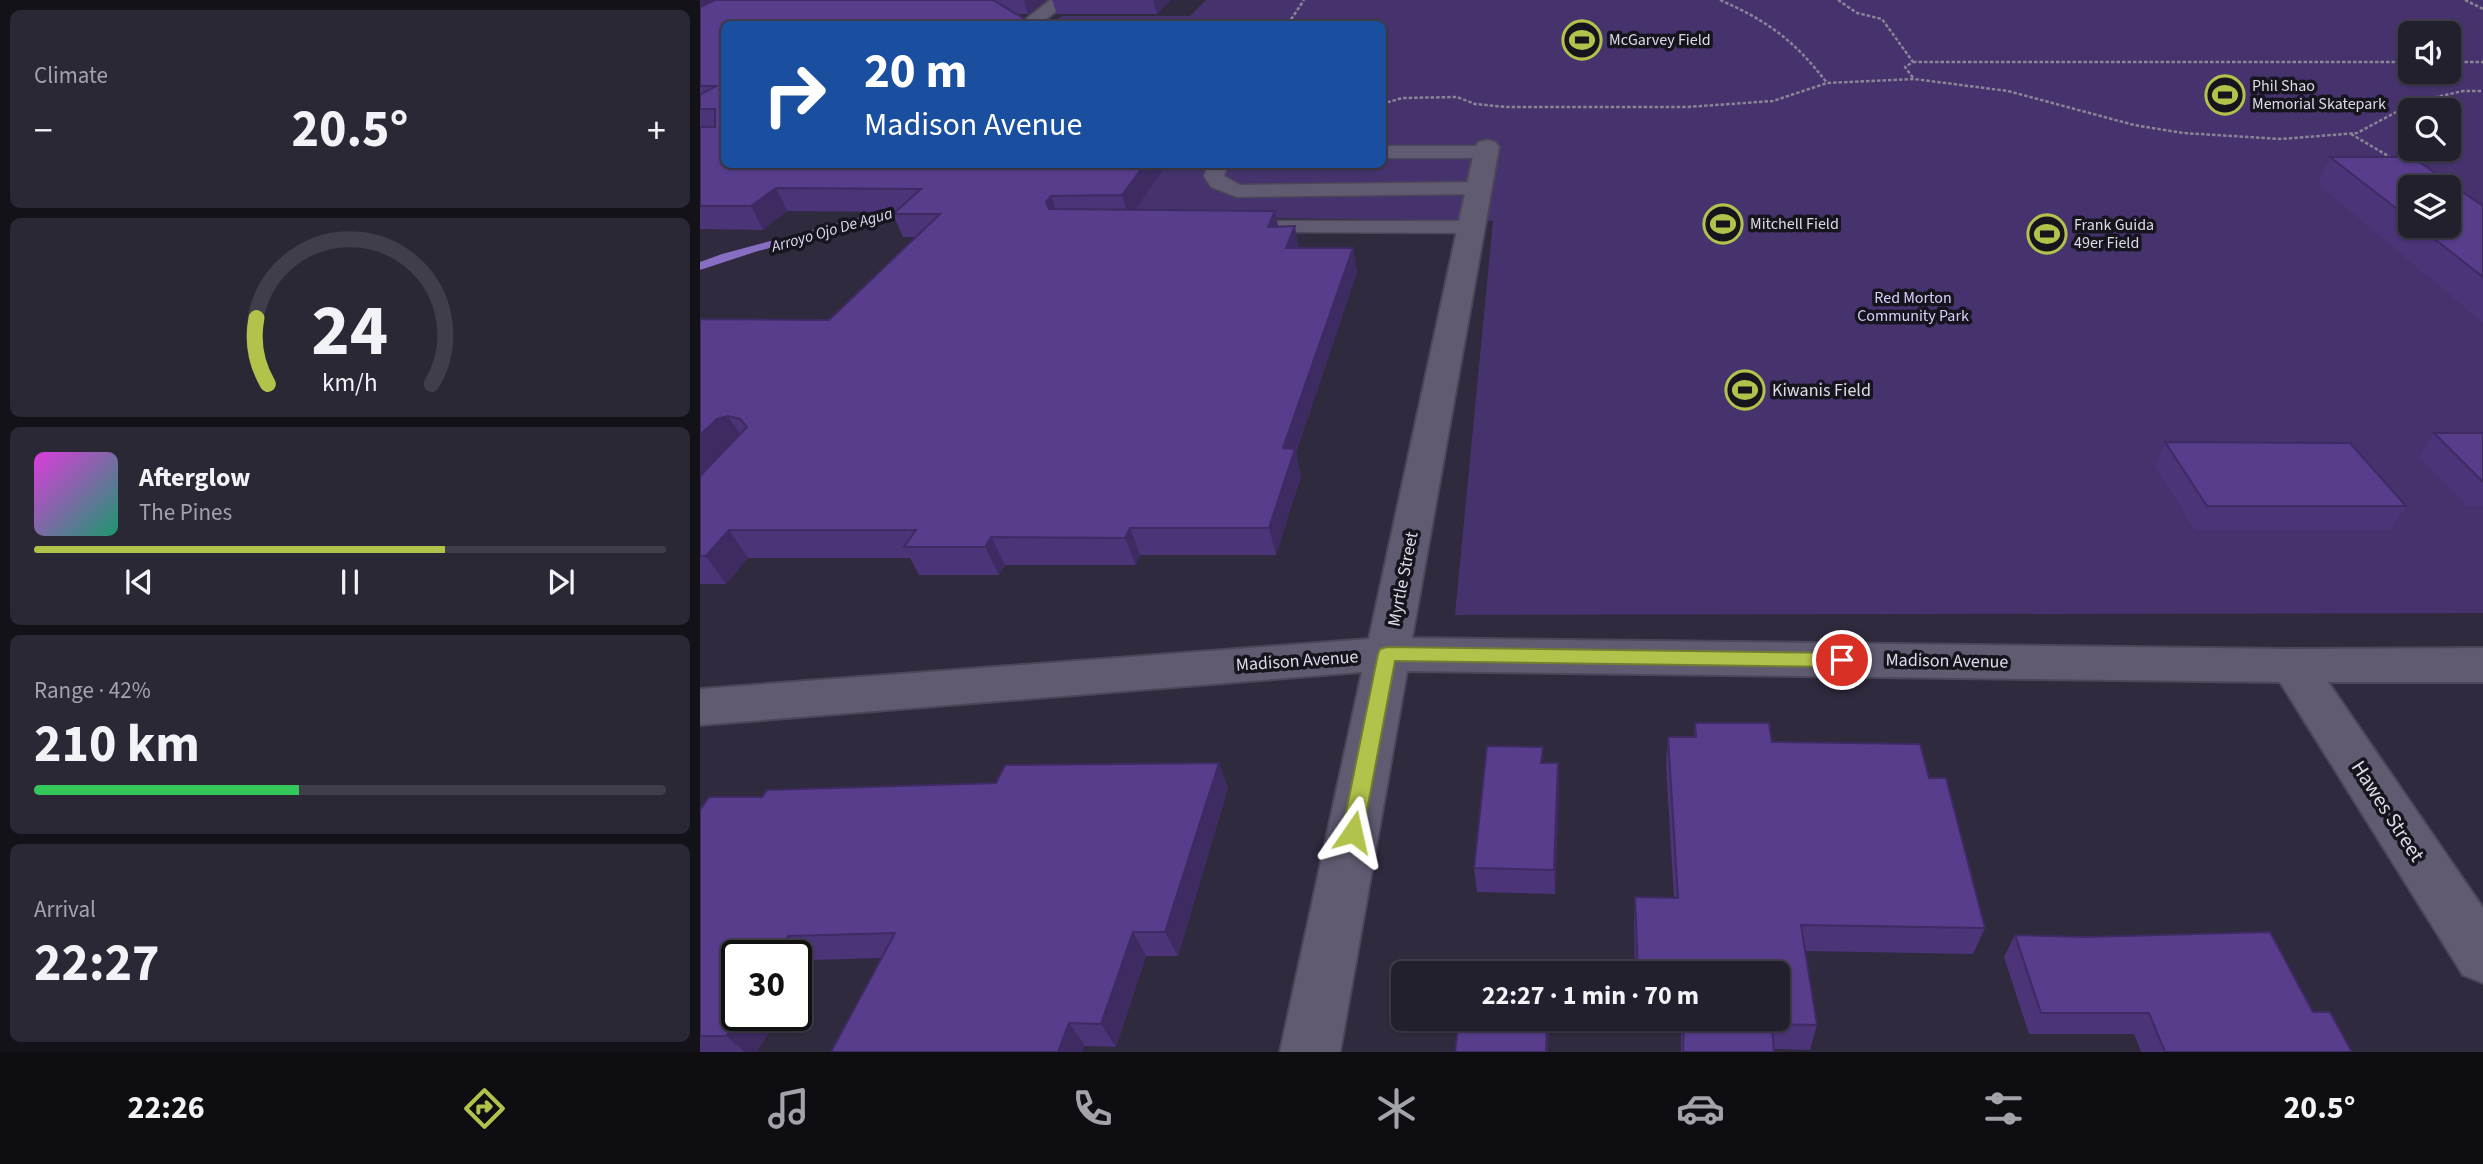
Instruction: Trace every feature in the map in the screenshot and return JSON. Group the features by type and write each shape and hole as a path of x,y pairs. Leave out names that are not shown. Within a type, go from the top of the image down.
{"street":[{"path":"1033,21 1061,0"},
{"name":"Myrtle Street","path":"1310,1052 1480,179"},
{"name":"Madison Avenue","path":"700,707 1387,654 2293,666 2483,665"},
{"name":"Hawes Street","path":"2293,666 2483,956"}],"lane":[{"path":"1386,153 1480,179"},
{"path":"1217,168 1214,176 1218,184 1237,191 1480,179"},
{"path":"1234,226 1480,179"}],"path":[{"path":"1290,21 1304,0"},
{"path":"1720,0 1780,29 1805,53 1827,83"},
{"path":"1838,0 1857,13 1882,19 1913,62"},
{"path":"2465,0 2483,9"},
{"path":"1914,79 1905,67 1913,62 2398,62"},
{"path":"2461,62 2483,62"},
{"path":"1386,103 1402,98 1457,97 1475,104 1507,107 1687,107 1773,101 1827,83 1914,79 1959,82 2008,91 2134,125 2183,133 2281,139 2350,134 2415,102 2463,91 2483,90"},
{"path":"2350,134 2403,165"}],"green space":[{"name":"Red Morton Community Park","path":"1206,0 2483,0 2483,613 1455,615 1493,221 1125,216 943,168 1386,168 1386,21 1056,21 1062,16 1190,16"}],"building":[{"path":"715,0 993,0 1028,21 721,21 721,168 1142,168 1122,195 1051,196 1046,202 1049,209 1275,211 1268,227 1295,226 1286,248 1353,248 1283,448 1295,449 1269,528 1130,528 1125,538 991,537 985,547 904,547 916,530 729,530 706,556 700,556 700,476 747,427 740,419 728,416 717,419 700,435 700,319 829,320 940,214 893,214 921,189 776,188 751,206 700,206 700,127 715,127 715,109 700,109 700,95 716,86 700,86 700,7"},
{"path":"2330,157 2398,157 2398,161 2418,161 2438,175 2398,175 2398,210"},
{"path":"2461,191 2483,206 2483,277 2433,238 2461,238"},
{"path":"2434,433 2483,433 2483,482"},
{"path":"2165,442 2350,443 2406,506 2207,506"},
{"path":"1695,723 1769,723 1772,742 1920,744 1929,778 1946,778 1985,928 1801,925 1817,1025 1790,1024 1790,961 1638,961 1635,897 1678,898 1668,737 1696,737"},
{"path":"1487,746 1543,747 1541,763 1558,763 1554,870 1474,868"},
{"path":"1219,763 1165,932 1133,932 1101,1024 1069,1023 1058,1052 831,1052 895,933 788,936 786,940 721,940 721,1031 729,1031 726,1036 700,1036 700,810 709,797 762,797 767,790 996,783 1005,765"},
{"path":"2270,932 2313,1012 2330,1012 2352,1052 2165,1052 2149,1013 2041,1013 2015,935 2085,937"},
{"path":"1457,1031 1547,1031 1546,1052 1455,1052"},
{"path":"1684,1031 1772,1031 1774,1052 1683,1052"}],"waterway":[{"name":"Arroyo Ojo De Agua","path":"700,266 753,248 917,205"}],"place":[{"name":"McGarvey Field","path":"1582,40"},
{"name":"Phil Shao Memorial Skatepark","path":"2225,95"},
{"name":"Mitchell Field","path":"1723,224"},
{"name":"Frank Guida 49er Field","path":"2047,234"},
{"name":"Kiwanis Field","path":"1745,390"}],"route":[{"path":"1353,832 1387,654 1842,660"}]}
